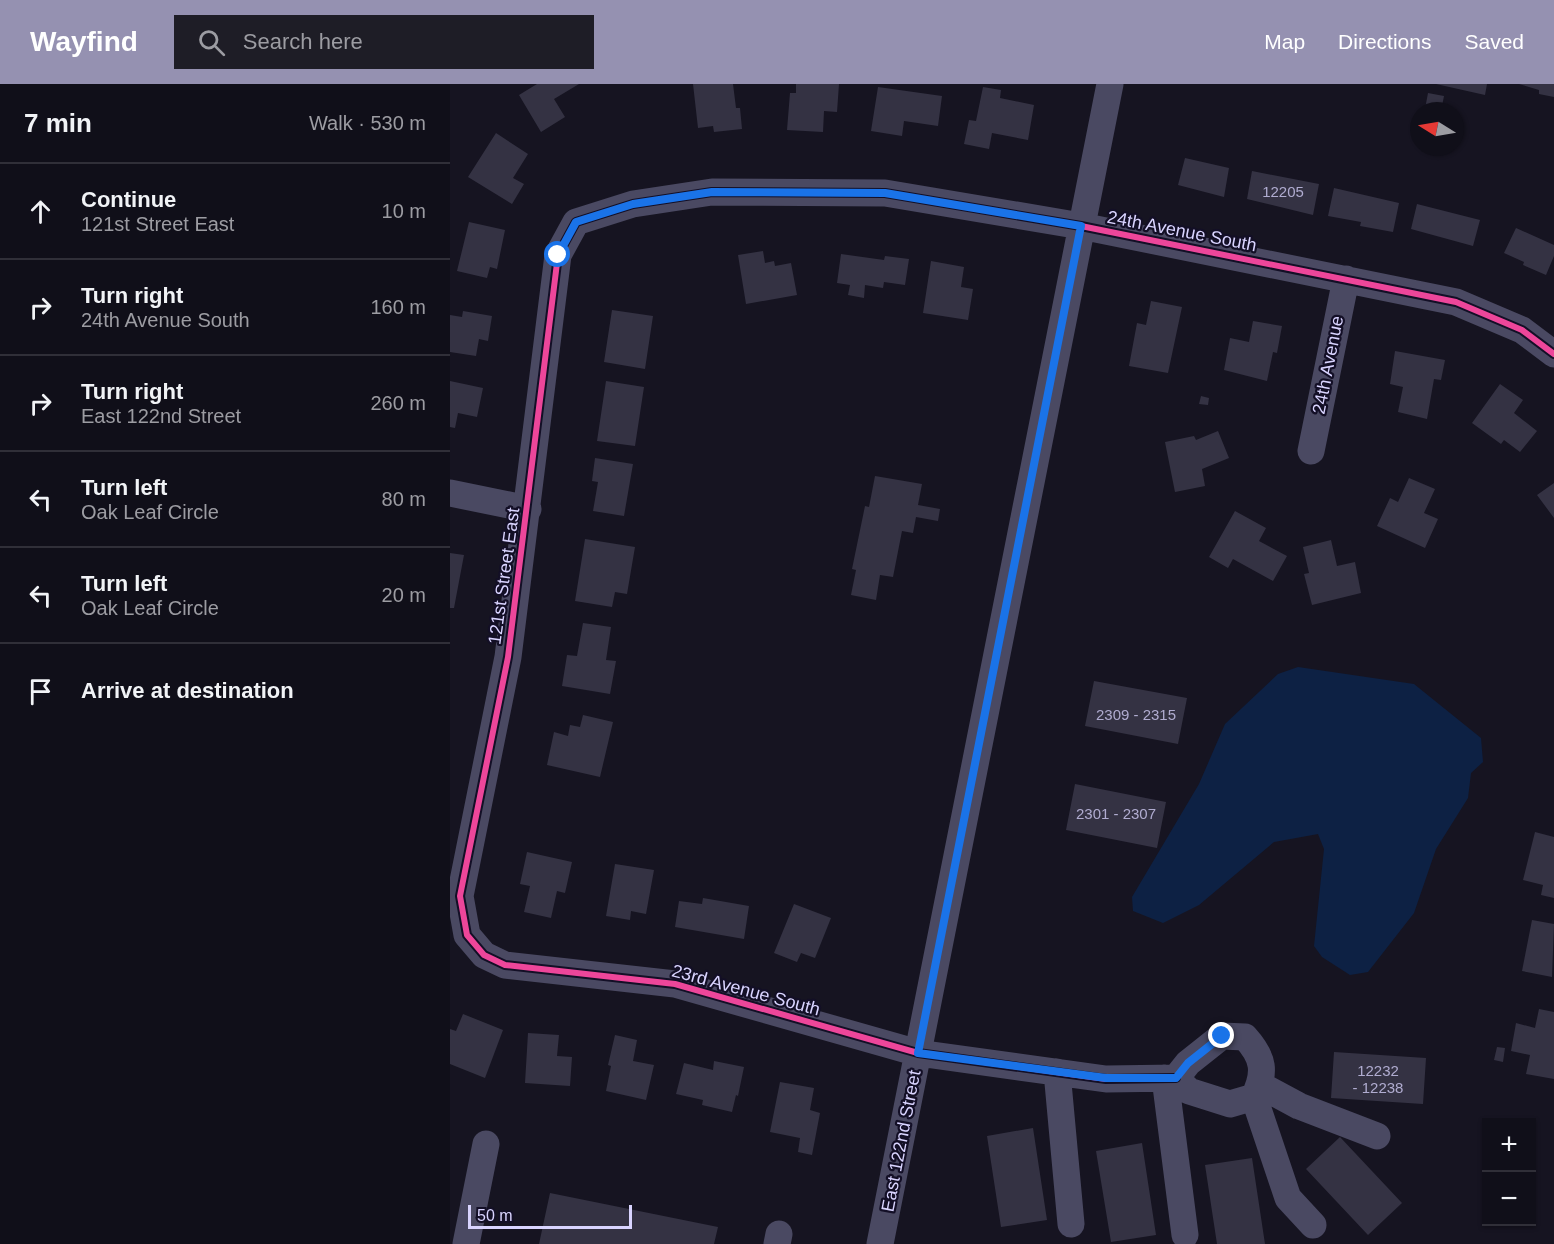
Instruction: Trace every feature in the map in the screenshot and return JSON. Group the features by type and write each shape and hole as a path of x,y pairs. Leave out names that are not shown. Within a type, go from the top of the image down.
{"street":[{"name":"East 122nd Street","path":"880,1244 1110,84"},
{"name":"24th Avenue South","path":"576,222 633,204 712,192 885,193 1081,226 1456,302 1522,330 1554,354"},
{"name":"121st Street East","path":"466,935 460,896 508,657 558,255 576,222"},
{"name":"24th Avenue","path":"1311,451 1346,279"},
{"path":"450,493 528,509"},
{"name":"23rd Avenue South","path":"466,935 484,955 505,965 675,984 918,1053 1106,1078 1171,1078"},
{"path":"1171,1078 1222,1036 1245,1037 1256,1049 1262,1065 1257,1091 1288,1198 1313,1225"},
{"path":"1057,1072 1071,1224"},
{"path":"1171,1078 1189,1091 1230,1104 1257,1091 1377,1136"},
{"path":"1171,1078 1185,1235"},
{"path":"466,1244 486,1144"}],"water":[{"path":"1298,667 1414,684 1481,738 1483,762 1471,773 1468,798 1436,849 1414,913 1368,972 1350,975 1322,957 1314,946 1324,849 1318,834 1274,842 1199,905 1163,923 1133,911 1132,897 1199,784 1225,724 1278,674"}],"building":[{"path":"537,84 579,84 554,99 565,117 541,132 519,95"},
{"path":"693,84 733,84 736,108 740,108 742,129 714,132 713,126 698,128"},
{"path":"796,84 839,84 837,112 824,111 823,132 787,130 790,93 796,93"},
{"path":"1436,84 1487,84 1485,95"},
{"path":"1519,84 1554,84 1554,97 1539,94 1539,90"},
{"path":"878,87 942,96 938,126 904,121 902,136 871,131"},
{"path":"983,87 1001,90 1000,98 1034,105 1028,140 992,133 989,149 964,144 969,120 976,121"},
{"path":"1428,93 1444,96 1443,102 1426,102"},
{"path":"496,133 528,154 513,178 524,184 512,204 468,177"},
{"path":"1185,158 1229,168 1224,197 1178,185"},
{"path":"1252,171 1319,184 1313,215 1247,199"},
{"path":"1334,188 1399,203 1393,232 1360,226 1361,222 1328,216"},
{"path":"1417,204 1480,220 1473,246 1411,229"},
{"path":"469,222 505,230 497,269 490,267 487,278 457,271"},
{"path":"1516,228 1554,245 1554,256 1546,275 1523,265 1524,262 1504,253"},
{"path":"763,251 765,263 774,261 775,266 791,263 797,295 746,304 738,255"},
{"path":"841,254 884,260 885,256 909,259 905,285 884,282 883,288 865,285 864,298 848,295 850,285 837,283"},
{"path":"931,261 964,267 961,287 973,289 968,320 923,313"},
{"path":"1151,301 1182,307 1168,373 1129,366 1137,323 1146,325"},
{"path":"612,310 653,316 645,369 604,362"},
{"path":"463,311 492,316 488,341 479,339 476,356 450,352 450,315 462,317"},
{"path":"1253,321 1282,326 1277,353 1273,352 1267,381 1224,370 1230,338 1249,342"},
{"path":"1395,351 1445,360 1441,380 1434,379 1427,419 1398,412 1403,387 1390,384"},
{"path":"450,381 483,388 477,417 458,413 455,428 450,427"},
{"path":"606,381 644,387 635,446 597,441"},
{"path":"1500,384 1523,400 1514,413 1537,431 1520,452 1504,440 1501,444 1472,423"},
{"path":"1201,396 1209,398 1208,405 1199,404"},
{"path":"1218,431 1229,458 1202,469 1205,486 1175,492 1165,442 1194,436 1196,440"},
{"path":"595,458 633,464 624,516 593,511 598,482 592,481"},
{"path":"875,476 922,484 918,505 940,509 938,521 916,517 913,533 902,531 893,577 880,575 876,600 851,595 856,570 852,569 865,506 869,507"},
{"path":"1409,478 1435,489 1424,513 1438,519 1425,548 1377,526 1390,498 1398,502"},
{"path":"1554,483 1554,518 1537,495"},
{"path":"1235,511 1266,528 1259,541 1287,556 1273,581 1233,559 1228,568 1209,557"},
{"path":"585,539 635,547 627,594 615,592 612,607 575,601"},
{"path":"1331,540 1337,566 1355,562 1361,593 1312,605 1304,574 1309,573 1303,547"},
{"path":"450,553 464,555 454,608 450,608"},
{"path":"583,623 611,627 606,660 616,661 610,694 562,686 567,655 577,656"},
{"path":"1094,681 1187,698 1178,744 1085,726"},
{"path":"583,715 613,722 600,777 547,765 554,732 568,736 570,725 580,727"},
{"path":"1075,784 1166,802 1157,848 1066,830"},
{"path":"1535,832 1554,837 1554,898 1541,895 1543,885 1523,880"},
{"path":"527,852 572,862 565,893 557,891 551,918 524,912 530,886 520,884"},
{"path":"615,864 654,870 646,914 631,911 630,920 606,916"},
{"path":"703,898 749,906 744,939 675,927 679,901 702,904"},
{"path":"794,904 831,918 815,958 801,953 797,962 774,953"},
{"path":"1532,920 1554,924 1552,977 1522,971"},
{"path":"1539,1009 1554,1012 1554,1079 1526,1074 1530,1055 1511,1051 1516,1023 1535,1028"},
{"path":"463,1014 503,1030 485,1078 450,1064 450,1029 456,1031"},
{"path":"528,1033 559,1035 557,1056 572,1057 570,1086 525,1083"},
{"path":"615,1035 637,1040 633,1061 654,1065 646,1100 606,1091 611,1066 608,1065"},
{"path":"1497,1047 1505,1048 1503,1062 1494,1060"},
{"path":"1334,1052 1426,1058 1423,1104 1331,1098"},
{"path":"714,1061 744,1067 732,1112 702,1105 703,1100 676,1094 684,1063 713,1070"},
{"path":"780,1082 814,1088 810,1110 820,1113 812,1155 798,1152 800,1138 770,1132"},
{"path":"1033,1128 1047,1220 1001,1227 987,1136"},
{"path":"1340,1137 1402,1203 1368,1235 1306,1169"},
{"path":"1142,1143 1156,1235 1111,1242 1096,1151"},
{"path":"1252,1158 1265,1244 1217,1244 1205,1165"},
{"path":"550,1193 718,1227 714,1244 539,1244"}],"cycle path":[{"path":"1176,1078 1106,1079 918,1053 675,984 505,965 484,955 467,935 460,896 508,657 558,255 576,222 633,204 712,192 885,193 1081,226 1456,302 1522,330 1554,354"}],"route":[{"path":"558,255 576,222 633,204 712,192 885,193 1081,226 918,1053 1106,1078 1176,1078 1188,1063 1222,1036"}]}
